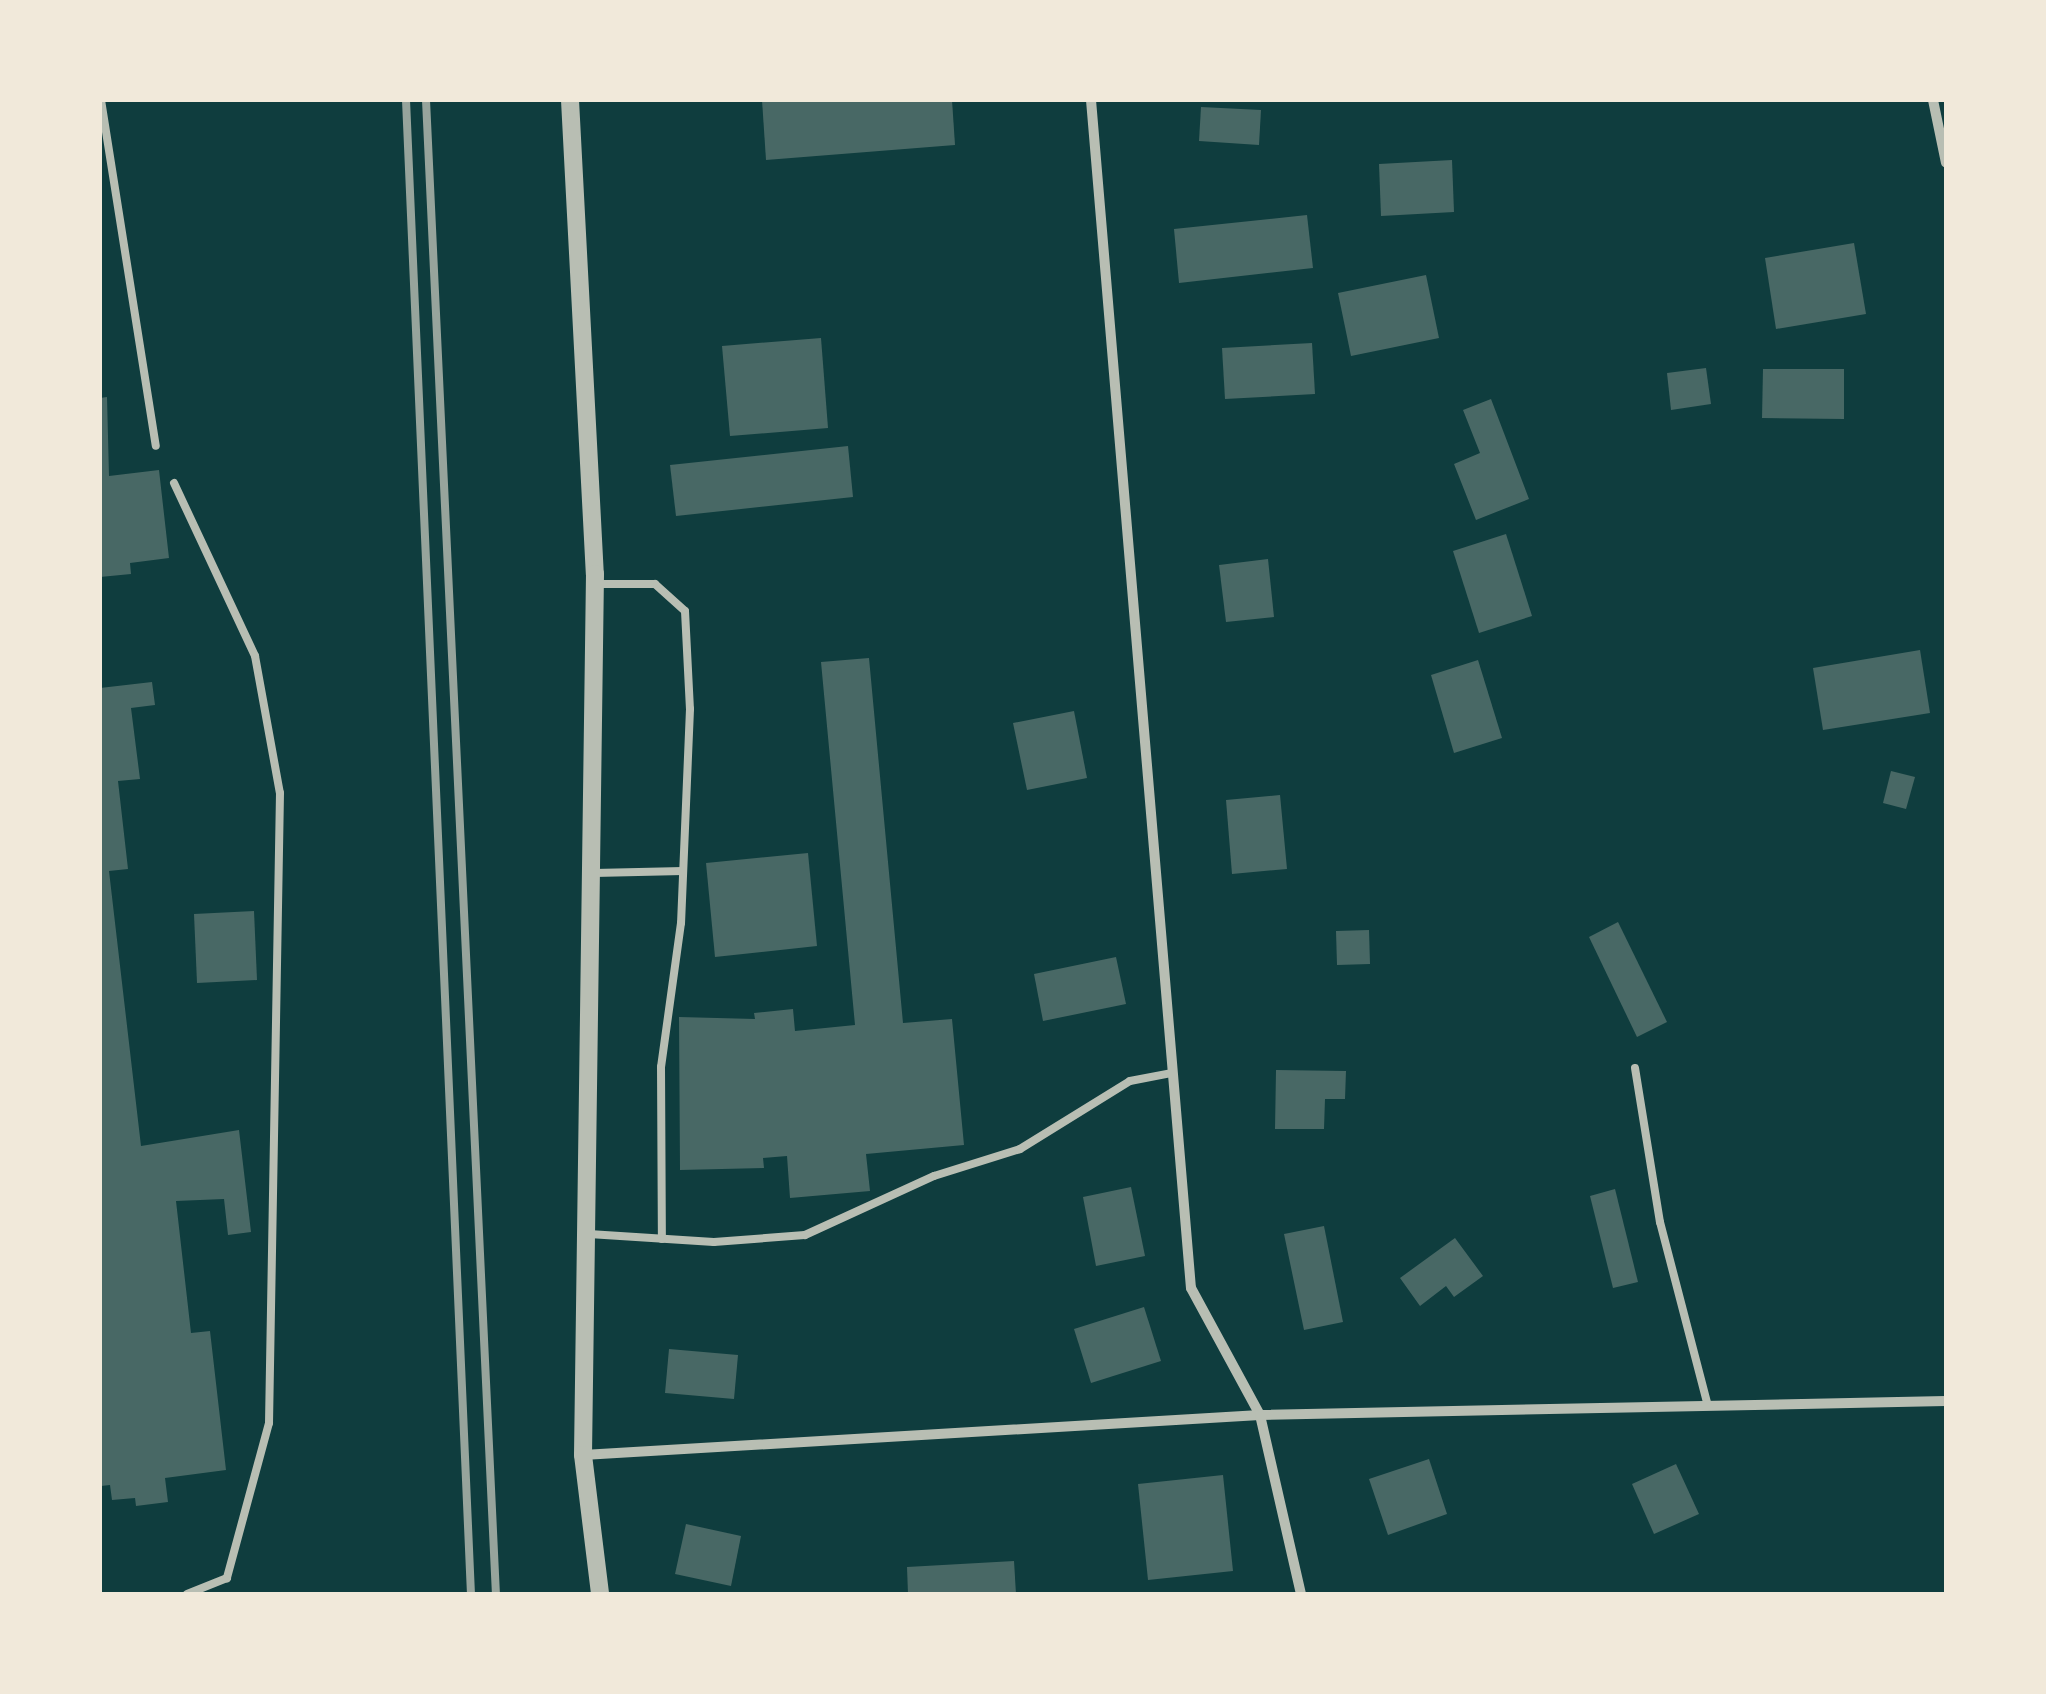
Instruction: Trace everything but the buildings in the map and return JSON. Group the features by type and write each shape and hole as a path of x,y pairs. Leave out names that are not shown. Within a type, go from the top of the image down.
{"street":[{"path":"570,100 595,584 583,1455 600,1594"},
{"path":"1091,100 1191,1288 1260,1415 1302,1594"},
{"path":"1933,100 1946,163"},
{"path":"583,1455 1260,1415 1946,1401"}],"lane":[{"path":"101,100 156,446"},
{"path":"174,482 255,656 280,793 268,1424 227,1578 187,1594"},
{"path":"595,584 655,584 685,611 690,709 684,871 662,1067 662,1239"},
{"path":"594,873 684,871"},
{"path":"1635,1068 1660,1222 1708,1406"},
{"path":"587,1234 714,1242 804,1235 934,1176 1020,1149 1130,1081 1172,1073"}],"railway":[{"path":"406,100 471,1594"},
{"path":"426,100 496,1594"}]}
